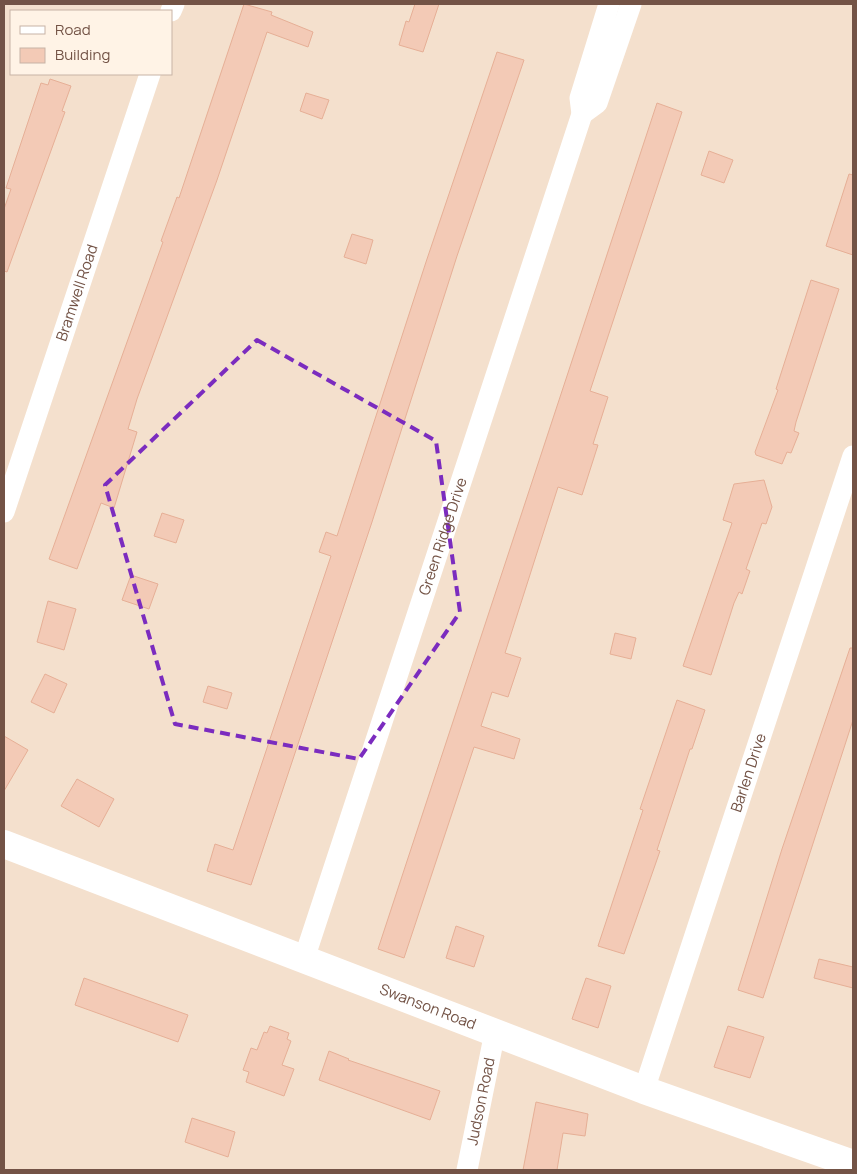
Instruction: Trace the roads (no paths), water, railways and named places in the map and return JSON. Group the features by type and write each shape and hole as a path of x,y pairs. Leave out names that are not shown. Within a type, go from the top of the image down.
{"street":[{"name":"Green Ridge Drive","path":"304,959 582,114 580,98 609,4"},
{"name":"Green Ridge Drive","path":"582,114 597,103 631,4"},
{"name":"Bramwell Road","path":"4,512 150,75"},
{"name":"Barlen Drive","path":"644,1090 853,456"},
{"name":"Swanson Road","path":"4,844 644,1090 853,1164"},
{"name":"Judson Road","path":"468,1170 495,1032"}]}
